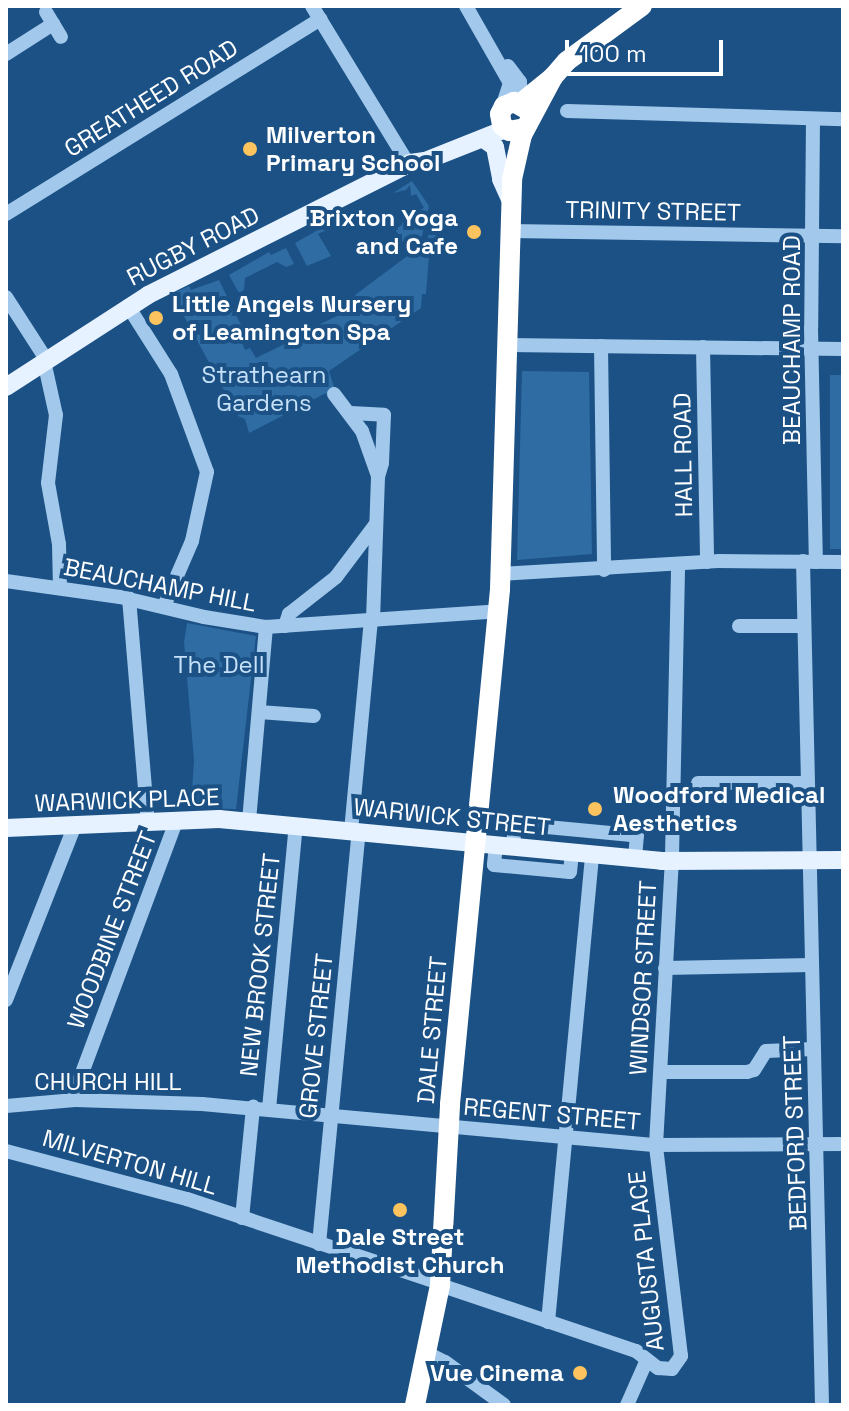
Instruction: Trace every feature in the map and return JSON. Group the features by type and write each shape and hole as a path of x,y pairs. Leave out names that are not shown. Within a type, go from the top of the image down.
{"highway":[{"path":"514,118 567,61 642,6"},
{"name":"DALE STREET","path":"415,1405 426,1344 426,1315 435,1283 449,1126 495,845 498,611 514,118"}],"main road":[{"name":"RUGBY ROAD","path":"409,163 420,151 514,118"},
{"name":"RUGBY ROAD","path":"6,387 128,306 409,163 425,161 485,140 514,118"},
{"path":"485,140 495,147 501,179 511,201"},
{"name":"WARWICK STREET","path":"249,821 671,862 843,860"},
{"name":"WARWICK PLACE","path":"6,828 249,821"}],"street":[{"path":"466,6 510,83 514,118"},
{"name":"GREATHEED ROAD","path":"6,214 316,13 409,163"},
{"path":"6,54 53,24"},
{"path":"494,51 518,79 531,86 548,82"},
{"path":"514,118 518,79"},
{"path":"567,111 843,119"},
{"name":"BEAUCHAMP ROAD","path":"807,783 804,584 810,562 813,119"},
{"name":"TRINITY STREET","path":"511,231 843,236"},
{"path":"6,297 45,360 56,415 48,483 59,544 60,587"},
{"path":"128,306 171,374 207,472 192,541 164,606"},
{"path":"508,345 843,349"},
{"path":"601,346 604,570"},
{"name":"HALL ROAD","path":"703,347 707,562"},
{"path":"334,394 362,431 378,477"},
{"name":"GROVE STREET","path":"319,1244 372,621 384,415 351,413"},
{"path":"285,626 289,614 336,577 376,523"},
{"path":"501,574 707,562 843,562"},
{"name":"WINDSOR STREET","path":"656,1145 671,862 678,564"},
{"name":"BEAUCHAMP HILL","path":"6,581 129,598 204,617 266,627 498,611"},
{"path":"129,598 148,822"},
{"path":"739,626 804,626"},
{"path":"249,821 266,627"},
{"path":"259,712 314,716"},
{"path":"698,783 730,776 807,783"},
{"name":"BEDFORD STREET","path":"807,783 822,1405"},
{"name":"WOODBINE STREET","path":"75,1100 77,1085 176,821"},
{"path":"572,853 570,872 494,865 495,845 515,824 637,835 635,859"},
{"path":"6,1000 75,825"},
{"name":"NEW BROOK STREET","path":"242,1218 261,1108 296,825"},
{"path":"548,1322 566,1137 567,1044 592,855"},
{"path":"665,968 811,965"},
{"path":"661,1072 747,1072 756,1067 760,1056 766,1051 814,1049"},
{"name":"CHURCH HILL","path":"6,1106 75,1100 211,1105"},
{"name":"REGENT STREET","path":"211,1105 656,1145 843,1144"},
{"name":"AUGUSTA PLACE","path":"656,1145 683,1351 672,1369"},
{"name":"MILVERTON HILL","path":"6,1151 127,1182 242,1218 636,1351 646,1362 672,1369"},
{"path":"426,1344 445,1362 504,1405"},
{"name":"AUGUSTA PLACE","path":"627,1405 646,1362"}],"green space":[{"path":"412,181 429,206 422,236 407,249 395,229 402,225 404,215 424,208 416,194 411,196 410,185 406,190 393,193"},
{"name":"Strathearn Gardens","path":"437,211 448,227 439,227 435,255 429,255 426,294 422,294 421,308 329,371 336,393 324,394 249,433 245,419 238,416 172,294 189,286 191,290 219,280 242,327 238,328 239,336 245,350 250,348 256,358 311,331 311,324 314,327 358,306 355,295 426,242"},
{"path":"350,212 355,216 318,234 331,256 307,266 295,243"},
{"path":"286,248 294,264 286,267 277,262 245,278 244,290 239,293 229,275 269,252 271,255"},
{"path":"522,371 589,372 592,554 517,560"},
{"path":"830,375 843,375 843,549 830,549"},
{"name":"The Dell","path":"187,623 256,636 236,809 191,808 194,760 184,642"}],"place":[{"name":"Milverton Primary School","path":"250,149"},
{"name":"Brixton Yoga and Cafe","path":"474,232"},
{"name":"Little Angels Nursery of Leamington Spa","path":"156,318"},
{"name":"Woodford Medical Aesthetics","path":"595,809"},
{"name":"Dale Street Methodist Church","path":"400,1210"},
{"name":"Vue Cinema","path":"580,1373"}]}
